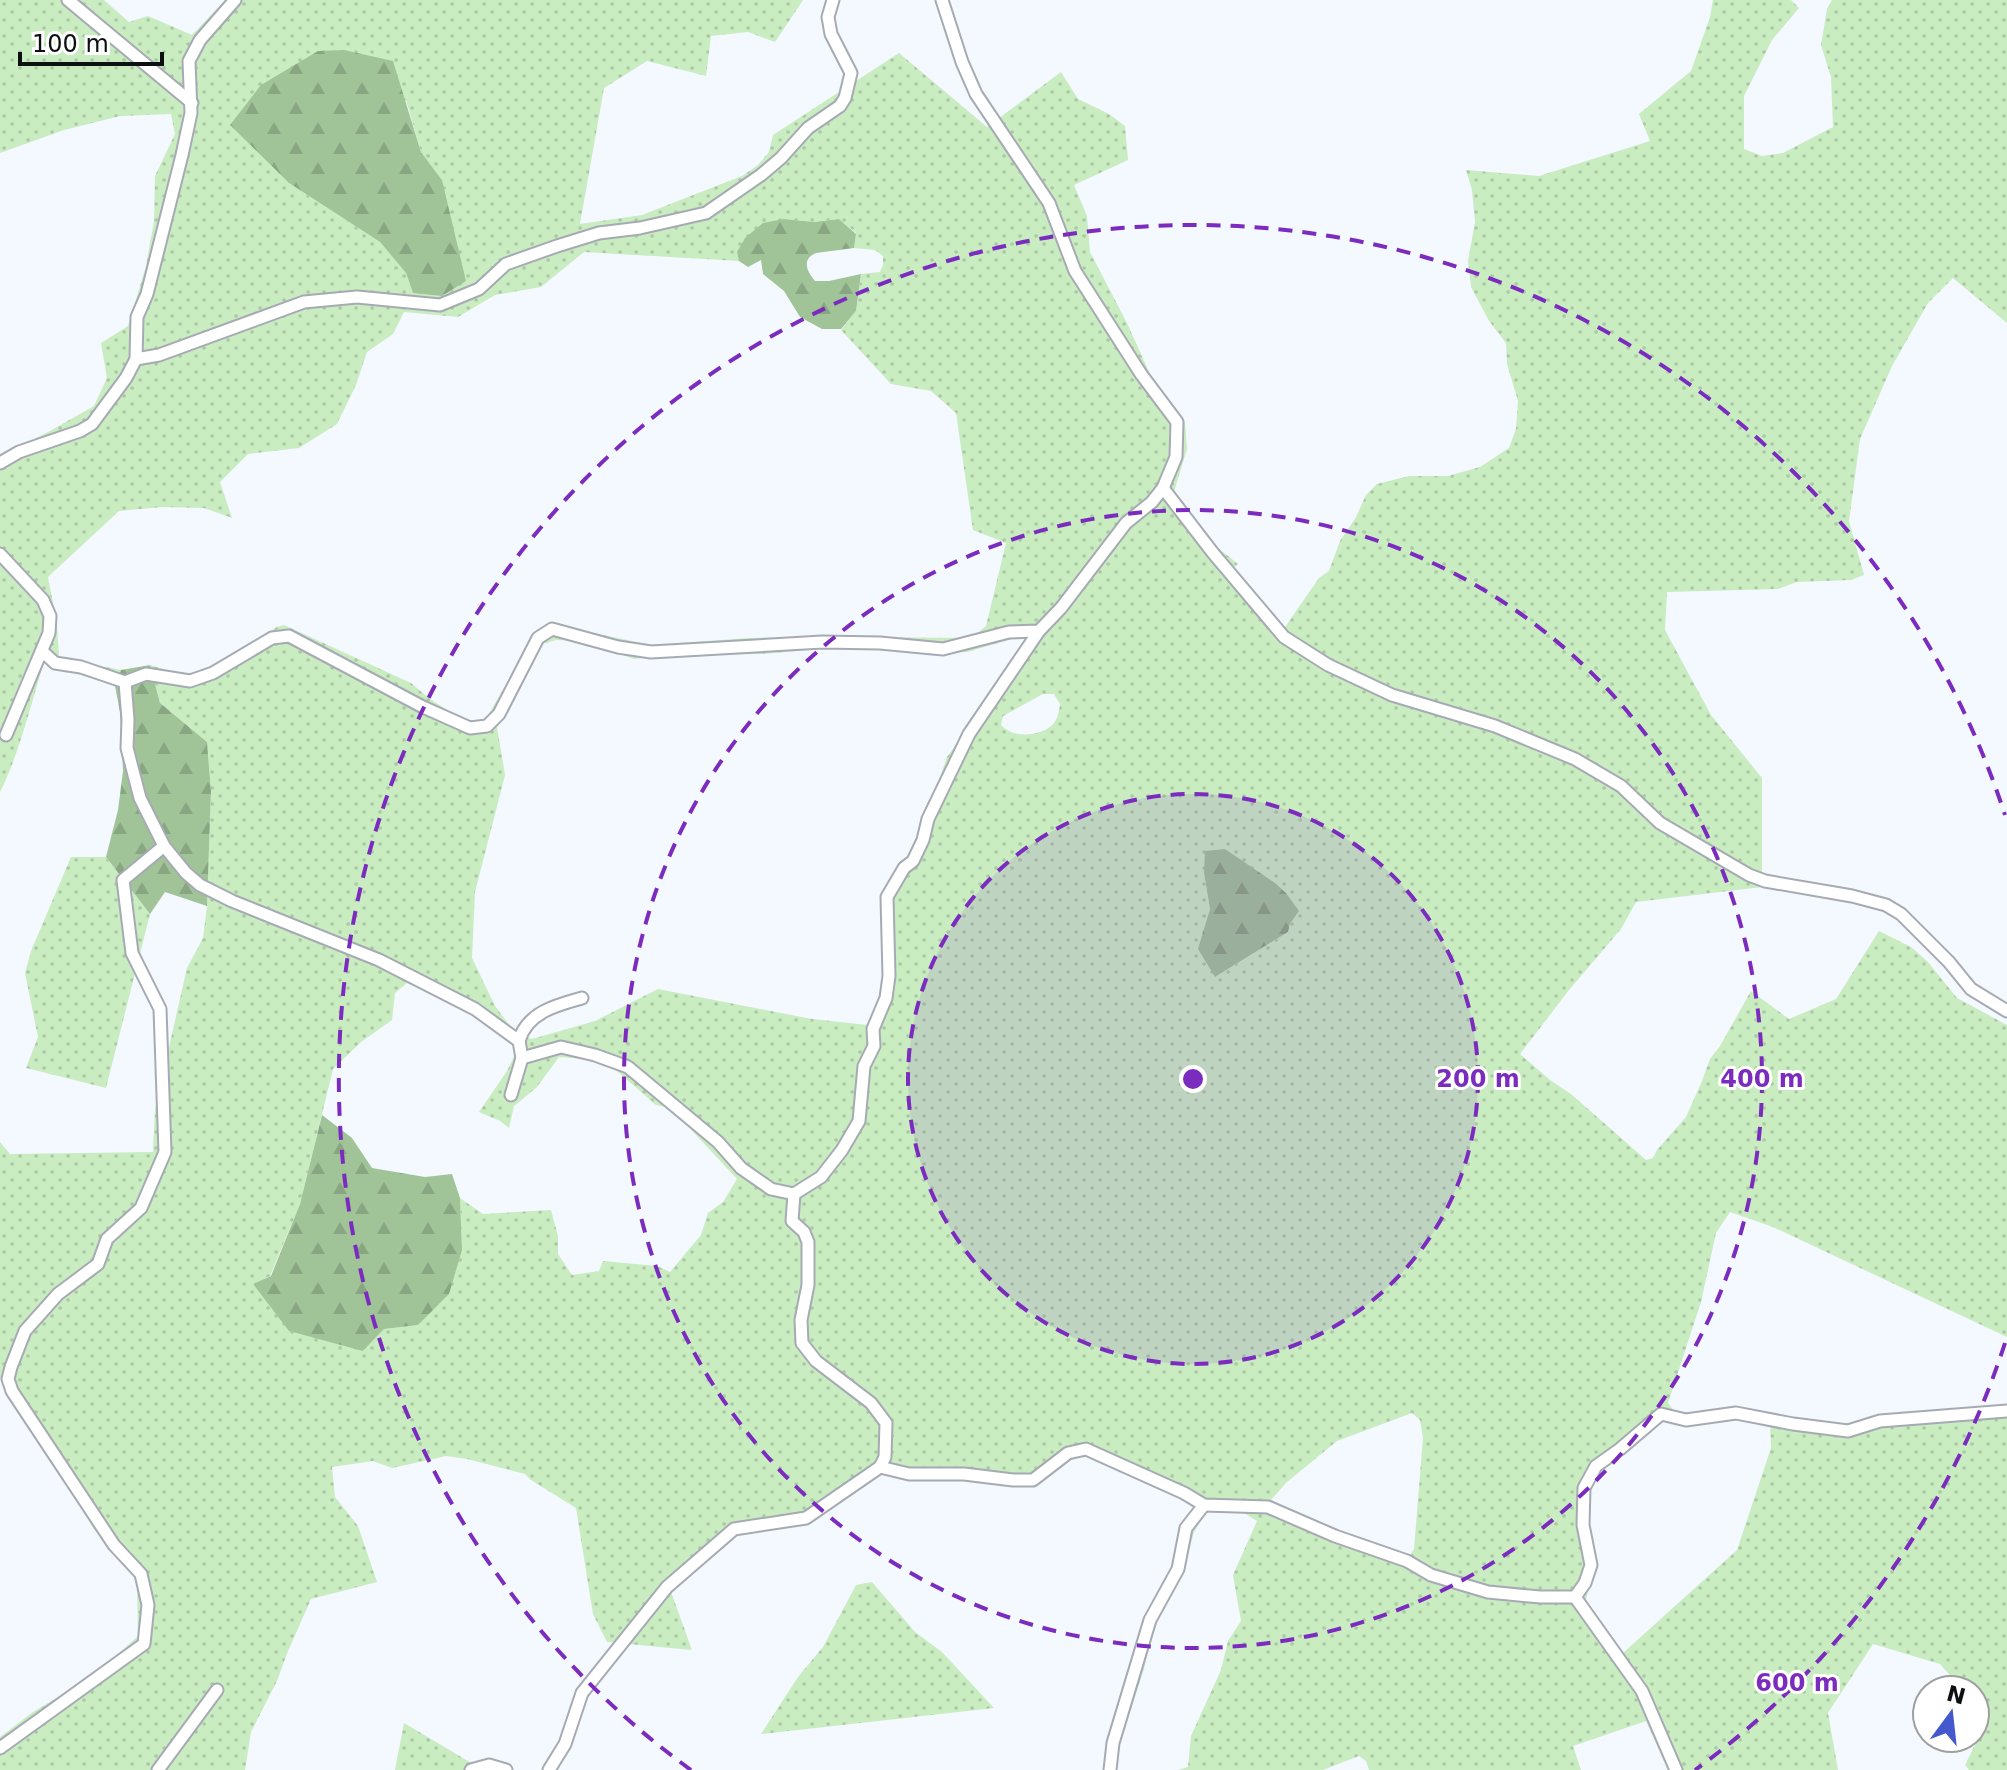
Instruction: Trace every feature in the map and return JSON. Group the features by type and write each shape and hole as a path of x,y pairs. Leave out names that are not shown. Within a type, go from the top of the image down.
{"street":[{"path":"68,0 192,103"},
{"path":"0,463 19,452 92,424 136,359 137,317 147,294 192,103 189,61 200,40 235,0"},
{"path":"136,359 159,355 304,302 357,297 440,305 479,289 506,264 557,246 599,233 640,228 706,213 761,175 808,128 840,106 845,98 851,73 831,34 828,17 833,0"},
{"path":"522,1058 561,1047 628,1067 718,1142 741,1168 771,1189 794,1194 821,1177 859,1121 864,1066 874,1046 873,1029 886,998 889,976 887,897 904,868 913,861 928,819 969,734 1039,631 1061,608 1126,523 1152,502 1163,488 1176,457 1177,422 1141,374 1075,271 1049,203 976,94 942,0"},
{"path":"1163,488 1284,637 1328,665 1392,695 1495,726 1575,759 1621,786 1660,823 1749,875 1765,881 1886,905 1901,914 1971,989 2007,1011"},
{"path":"0,554 43,600 50,616 49,633 6,735"},
{"path":"42,651 55,663 81,667 125,682 146,674 190,681 213,673 272,638 289,636 423,707 470,728 487,726 499,714 538,638 552,629 618,647 651,652 822,642 943,649 1009,632 1039,631"},
{"path":"125,682 127,748 140,798 164,846 186,873 200,885 232,901 379,960 475,1009 519,1041"},
{"path":"0,1748 144,1644 148,1605 141,1574 114,1545 12,1391 8,1379 25,1331 58,1294 98,1264 107,1239 141,1208 165,1152 160,1009 132,953 123,880 164,846"},
{"path":"511,1095 522,1058 521,1034 537,1015 551,1006 582,998"},
{"path":"549,1770 565,1744 582,1693 667,1587 734,1529 806,1518 880,1467 885,1457 886,1423 871,1403 816,1361 802,1343 801,1320 808,1285 808,1242 804,1232 792,1221 794,1194"},
{"path":"1575,1597 1585,1583 1591,1565 1583,1525 1584,1488 1596,1466 1661,1414 1686,1420 1736,1413 1848,1431 1880,1421 2007,1411"},
{"path":"880,1467 909,1474 964,1474 1033,1480 1068,1453 1086,1449 1204,1505 1268,1507 1335,1536 1407,1561 1431,1575 1488,1592 1575,1597"},
{"path":"1110,1770 1113,1743 1150,1620 1178,1569 1186,1528 1204,1505"},
{"path":"1575,1597 1642,1691 1676,1770"},
{"path":"158,1770 217,1690"},
{"path":"471,1770 489,1765 506,1770"}],"green space":[{"path":"0,0 104,0 129,22 148,16 192,35 225,0 803,0 775,42 748,32 711,36 706,76 647,61 604,88 580,224 642,215 742,176 758,165 769,152 773,135 899,53 987,127 1061,72 1078,99 1109,114 1125,126 1128,160 1074,185 1087,216 1090,252 1150,374 1185,423 1187,449 1173,495 1213,544 1238,564 1232,569 1283,630 1319,578 1329,571 1340,541 1366,495 1377,484 1409,476 1448,476 1480,467 1509,448 1516,429 1518,401 1507,364 1506,343 1489,321 1471,287 1468,261 1475,222 1472,190 1466,170 1539,176 1650,141 1639,114 1691,71 1713,0 1791,0 1799,8 1772,40 1744,96 1744,149 1762,156 1783,153 1833,127 1831,77 1821,45 1827,9 1832,0 2007,0 2007,323 1953,278 1928,303 1892,366 1860,439 1849,521 1864,575 1851,580 1797,582 1778,589 1667,592 1665,630 1711,715 1762,778 1762,887 1636,902 1621,929 1520,1054 1646,1160 1653,1158 1686,1117 1710,1059 1751,991 1789,1019 1836,999 1879,931 1911,947 1928,962 1957,998 2007,1025 2007,1337 1773,1227 1730,1212 1716,1233 1701,1302 1668,1403 1677,1415 1736,1409 1848,1427 2007,1406 2007,1770 1969,1770 1965,1765 1970,1754 1991,1754 1991,1674 1949,1674 1940,1664 1873,1644 1828,1713 1838,1770 1668,1770 1646,1721 1573,1746 1581,1770 1369,1770 1366,1761 1359,1756 1323,1770 1178,1770 1188,1767 1191,1736 1221,1670 1228,1641 1241,1621 1233,1575 1257,1521 1244,1513 1207,1510 1194,1532 1183,1573 1153,1625 1144,1669 1123,1734 1119,1707 1139,1646 1144,1619 1175,1568 1182,1527 1194,1506 1182,1496 1086,1453 1070,1456 1035,1483 881,1471 808,1521 736,1532 671,1592 692,1650 607,1642 593,1614 576,1508 525,1474 446,1456 392,1468 373,1461 332,1467 335,1497 358,1526 377,1582 311,1599 277,1681 251,1732 245,1770 0,1770 0,1737 33,1712 80,1684 138,1636 137,1578 93,1528 57,1465 0,1378 0,1142 10,1154 153,1152 155,1109 187,968 203,938 211,791 207,742 160,703 150,665 187,676 214,665 284,625 411,683 466,722 486,719 533,637 542,627 574,629 651,645 749,638 971,638 986,626 1006,543 973,530 956,413 931,391 891,384 841,330 856,311 861,274 880,272 883,256 875,250 854,248 856,233 839,219 814,222 784,219 737,252 739,261 584,252 541,287 495,295 458,317 404,312 393,334 367,352 356,385 337,424 299,448 248,454 220,482 232,518 204,508 162,507 119,511 48,577 57,624 59,658 121,670 115,686 44,663 19,745 0,792 0,456 94,406 107,378 101,343 128,326 146,266 154,221 155,176 175,134 171,114 120,116 64,130 0,153","holes":["406,100 421,152 442,180 413,293 406,273 380,242 289,183","1022,636 1028,638 947,757 916,849 894,872 882,898 884,966 878,1007 868,1025 812,1019 658,989 595,1021 532,1039 510,1026 495,1006 472,958 475,892 505,775 497,727 540,645 556,640 583,641 634,659 666,655 763,654 839,647 924,653 967,652","1043,694 1054,694 1060,704 1055,721 1049,728 1035,733 1020,734 1006,730 1001,725 1003,716","1225,849 1299,911 1288,932 1215,977 1206,928 1210,909 1204,873","407,983 468,1011 510,1040 516,1052 479,1112 509,1128 514,1106 537,1087 559,1057 610,1065 656,1105 671,1108 737,1179 723,1202 708,1213 701,1235 670,1272 657,1266 603,1261 599,1271 572,1275 558,1254 558,1236 551,1210 483,1214 460,1198 462,1250 418,1325 384,1329 363,1351 253,1285 270,1276 300,1204 333,1069 361,1042 392,1020 395,993","1412,1413 1420,1420 1423,1438 1414,1549 1407,1560 1269,1502 1287,1482 1337,1441","1736,1417 1770,1422 1771,1448 1737,1550 1623,1653 1586,1600 1589,1585 1588,1489 1599,1468 1662,1418"]},
{"path":"344,50 393,61 421,152 442,180 466,281 442,296 413,293 406,273 380,242 289,183 230,125 261,85 318,51"},
{"path":"784,219 814,222 839,219 856,234 854,248 816,253 807,262 815,281 861,274 856,311 841,329 822,329 800,317 784,291 763,274 761,260 748,267 739,261 737,252 745,238 763,223"},
{"path":"150,665 160,703 207,742 211,791 207,906 165,892 150,914 106,857 118,810 123,771 120,712 115,686 121,670"},
{"path":"1225,849 1275,883 1299,911 1288,932 1215,977 1198,949 1210,909 1204,873 1205,851"},
{"path":"71,857 106,857 150,914 106,1088 26,1068 38,1037 25,973 31,951"},
{"path":"322,1115 352,1138 372,1168 425,1177 452,1174 460,1198 462,1250 449,1294 418,1325 384,1329 363,1351 289,1331 253,1284 271,1276 300,1204"},
{"path":"872,1582 915,1632 942,1652 994,1708 761,1734 798,1677 823,1647 856,1585"},
{"path":"404,1723 483,1770 395,1770"}]}
